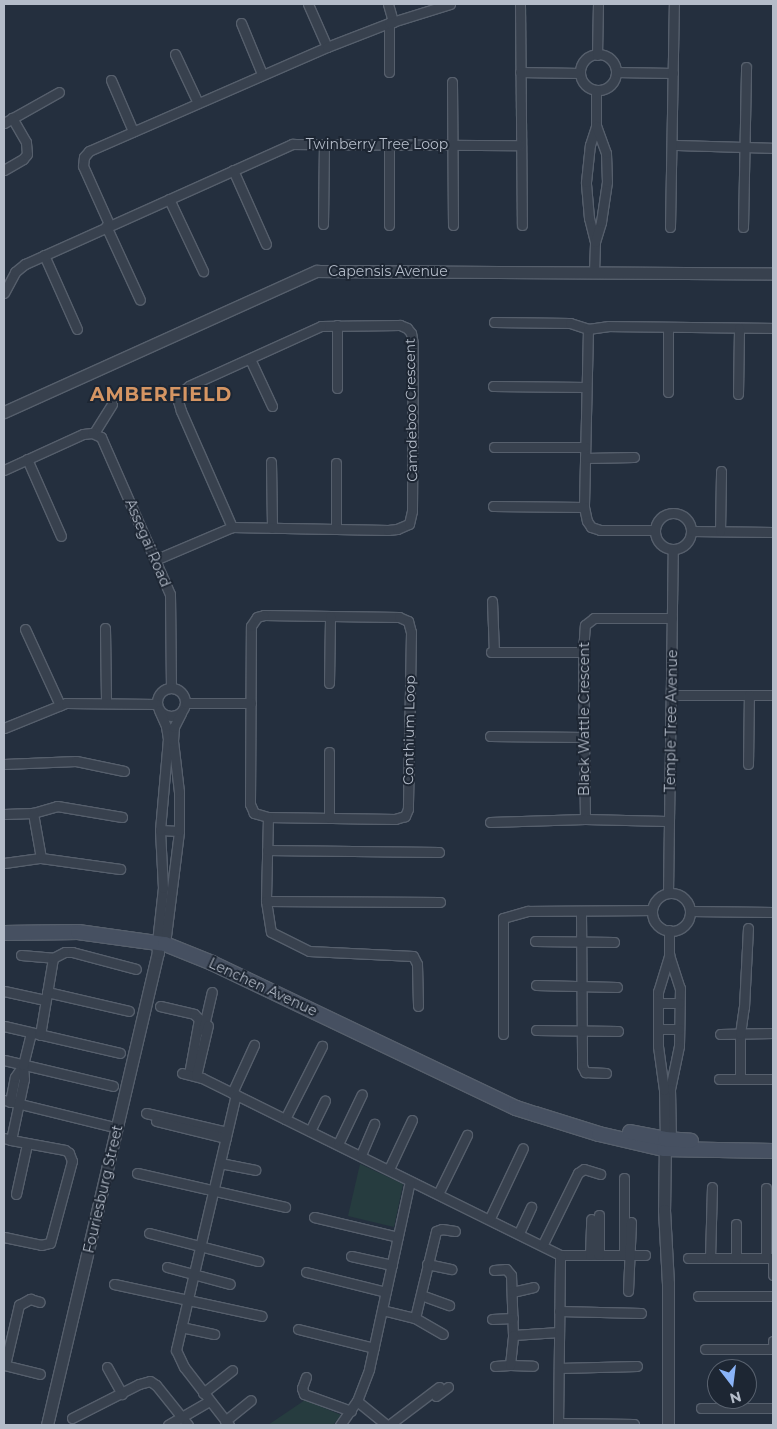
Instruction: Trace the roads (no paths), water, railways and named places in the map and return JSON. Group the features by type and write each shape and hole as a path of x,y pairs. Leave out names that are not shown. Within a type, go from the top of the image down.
{"main road":[{"name":"Lenchen Avenue","path":"4,933 78,932 160,946 212,963 506,1101 516,1108 563,1124 668,1144 773,1151"},
{"name":"Lenchen Avenue","path":"668,1144 773,1144"}],"street":[{"path":"308,4 327,47"},
{"path":"388,4 391,22 389,72"},
{"path":"140,300 84,171 83,160 89,152 262,74 327,47 391,22 450,4"},
{"path":"520,4 522,225"},
{"path":"597,55 598,4"},
{"path":"670,227 673,145 674,4"},
{"path":"241,23 262,74"},
{"path":"175,54 198,103"},
{"path":"597,55 610,59 616,72 610,85 596,90 585,85 580,73 587,59 597,55"},
{"path":"743,227 746,67"},
{"path":"520,72 580,73"},
{"path":"616,72 673,73"},
{"path":"111,80 133,131"},
{"path":"452,82 453,225"},
{"path":"595,242 589,218 586,182 590,145 596,126 596,90"},
{"path":"4,123 59,92"},
{"path":"4,170 23,159 27,154 26,142 12,118"},
{"path":"594,272 595,242 601,222 607,182 606,153 596,126"},
{"name":"Twinberry Tree Loop","path":"4,293 19,268 44,255 292,144 520,145"},
{"path":"323,224 324,144"},
{"path":"389,145 389,224"},
{"path":"673,145 773,148"},
{"path":"232,170 266,244"},
{"path":"169,199 203,271"},
{"path":"44,255 77,329"},
{"name":"Capensis Avenue","path":"4,412 313,272 773,274"},
{"path":"494,322 570,323 588,329 609,326 773,328"},
{"path":"337,325 337,388"},
{"name":"Camdeboo Crescent","path":"157,559 232,527 388,530 397,529 409,524 412,511 413,354 411,333 403,326 321,326 189,386 179,394 178,401 232,527"},
{"path":"668,326 668,392"},
{"path":"738,394 739,328"},
{"path":"588,329 584,507 587,521 594,529 655,530"},
{"path":"250,358 272,406"},
{"path":"493,386 586,387"},
{"path":"4,470 83,434 96,434 112,404"},
{"name":"Assegai Road","path":"96,434 104,441 168,586 171,602 170,688"},
{"path":"494,447 585,447"},
{"path":"585,458 634,457"},
{"path":"27,459 61,536"},
{"path":"271,462 272,528"},
{"path":"336,462 336,529"},
{"path":"720,531 722,471"},
{"path":"493,506 584,507"},
{"path":"677,513 688,519 692,531 691,537 684,546 673,549 662,546 658,541 655,530 656,524 665,515 677,513"},
{"path":"692,531 773,532"},
{"name":"Temple Tree Avenue","path":"668,893 673,549"},
{"path":"492,601 492,652 583,652"},
{"name":"Conthium Loop","path":"264,615 330,616 399,617 408,621 411,632 408,811 398,819 268,817 256,815 250,804 251,626 255,620 264,615"},
{"path":"328,683 330,616"},
{"name":"Black Wattle Crescent","path":"585,818 583,652 585,625 592,619 672,618"},
{"path":"105,628 106,702"},
{"path":"25,629 60,704"},
{"path":"170,688 183,693 186,703 174,727 173,741 179,792 180,831 160,946 163,888 160,830 168,739 166,726 158,707 160,692 170,688"},
{"path":"672,695 773,695"},
{"path":"748,764 749,695"},
{"path":"4,728 60,704 106,702 158,707 167,716 181,713"},
{"path":"186,703 251,703"},
{"path":"490,736 584,737"},
{"path":"328,752 329,818"},
{"path":"4,764 76,761 124,771"},
{"path":"4,814 33,813 57,806 122,817"},
{"path":"33,813 41,858"},
{"path":"268,817 266,901 271,932 306,950 406,954 415,957 418,966 418,1006"},
{"path":"490,822 585,818 669,821"},
{"path":"160,830 180,831"},
{"path":"267,850 440,852"},
{"path":"4,863 41,858 120,869"},
{"path":"668,893 679,894 686,899 690,911 689,918 682,927 669,930 655,922 652,910 659,897 668,893"},
{"path":"266,901 440,902"},
{"path":"503,1034 503,918 528,910 652,910"},
{"path":"582,911 583,1070 606,1074"},
{"path":"690,911 773,912"},
{"path":"740,1078 740,1034 744,1007 748,928"},
{"path":"668,1425 668,1284 664,1210 670,1089 679,1046 679,985 669,955 669,930"},
{"path":"534,941 614,942"},
{"name":"Fouriesburg Street","path":"47,1425 160,946"},
{"path":"22,955 53,958 72,952 136,969"},
{"path":"668,1144 664,1090 658,1050 658,987 669,955"},
{"path":"4,1237 40,1245 50,1243 70,1170 72,1158 68,1152 7,1139 11,1102 24,1079 23,1065 36,1034 53,958"},
{"path":"536,985 617,987"},
{"path":"4,990 129,1011"},
{"path":"190,1074 212,992"},
{"path":"659,1003 679,1003"},
{"path":"160,1006 194,1014 199,1020 190,1074"},
{"path":"190,1074 211,1012"},
{"path":"4,1026 120,1054"},
{"path":"658,1029 679,1029"},
{"path":"536,1030 618,1031"},
{"path":"720,1034 773,1033"},
{"path":"251,1400 227,1423 176,1354 226,1138 234,1094 254,1046"},
{"path":"285,1118 322,1046"},
{"path":"4,1060 113,1086"},
{"path":"190,1074 519,1232 560,1255 645,1255"},
{"path":"719,1079 773,1079"},
{"path":"338,1144 362,1094"},
{"path":"310,1131 325,1100"},
{"path":"11,1102 118,1128"},
{"path":"146,1116 226,1138"},
{"path":"391,1170 412,1120"},
{"path":"361,1155 374,1124"},
{"path":"194,1134 226,1138"},
{"path":"438,1194 467,1135"},
{"path":"391,1170 410,1136"},
{"path":"16,1194 28,1144"},
{"path":"492,1219 524,1152"},
{"path":"220,1163 255,1170"},
{"path":"541,1244 578,1173 584,1169 600,1174"},
{"path":"137,1173 286,1208"},
{"path":"624,1178 628,1291"},
{"path":"340,1425 357,1401 369,1369 410,1180"},
{"path":"710,1258 712,1187"},
{"path":"766,1188 773,1275"},
{"path":"541,1244 566,1190"},
{"path":"519,1232 531,1208"},
{"path":"314,1217 398,1237"},
{"path":"594,1255 595,1217"},
{"path":"628,1255 631,1222"},
{"path":"736,1224 736,1258"},
{"path":"415,1318 436,1231 441,1229 455,1231"},
{"path":"149,1233 258,1261"},
{"path":"560,1255 558,1424 634,1424"},
{"path":"351,1256 392,1265"},
{"path":"688,1258 771,1258"},
{"path":"427,1264 450,1269"},
{"path":"167,1267 230,1284"},
{"path":"494,1270 504,1269 509,1271 512,1276 513,1335 510,1366"},
{"path":"306,1272 386,1294"},
{"path":"114,1284 262,1316"},
{"path":"512,1292 533,1287"},
{"path":"346,1288 386,1294"},
{"path":"421,1295 449,1305"},
{"path":"698,1296 773,1296"},
{"path":"40,1302 30,1299 19,1305 4,1365 40,1374"},
{"path":"382,1310 415,1318 443,1334"},
{"path":"559,1311 641,1313"},
{"path":"492,1319 513,1318"},
{"path":"181,1327 214,1334"},
{"path":"298,1329 374,1348"},
{"path":"513,1335 559,1332"},
{"path":"705,1349 773,1349"},
{"path":"495,1366 533,1366"},
{"path":"559,1368 637,1366"},
{"path":"107,1367 122,1394"},
{"path":"203,1393 232,1370"},
{"path":"306,1377 302,1388 304,1394 351,1411"},
{"path":"72,1418 122,1394 142,1382 152,1382 185,1422"},
{"path":"357,1401 388,1425 443,1387 398,1425"},
{"path":"168,1425 185,1422 210,1401"},
{"path":"700,1408 773,1408"}],"district":[{"name":"AMBERFIELD","path":"161,395"}]}
